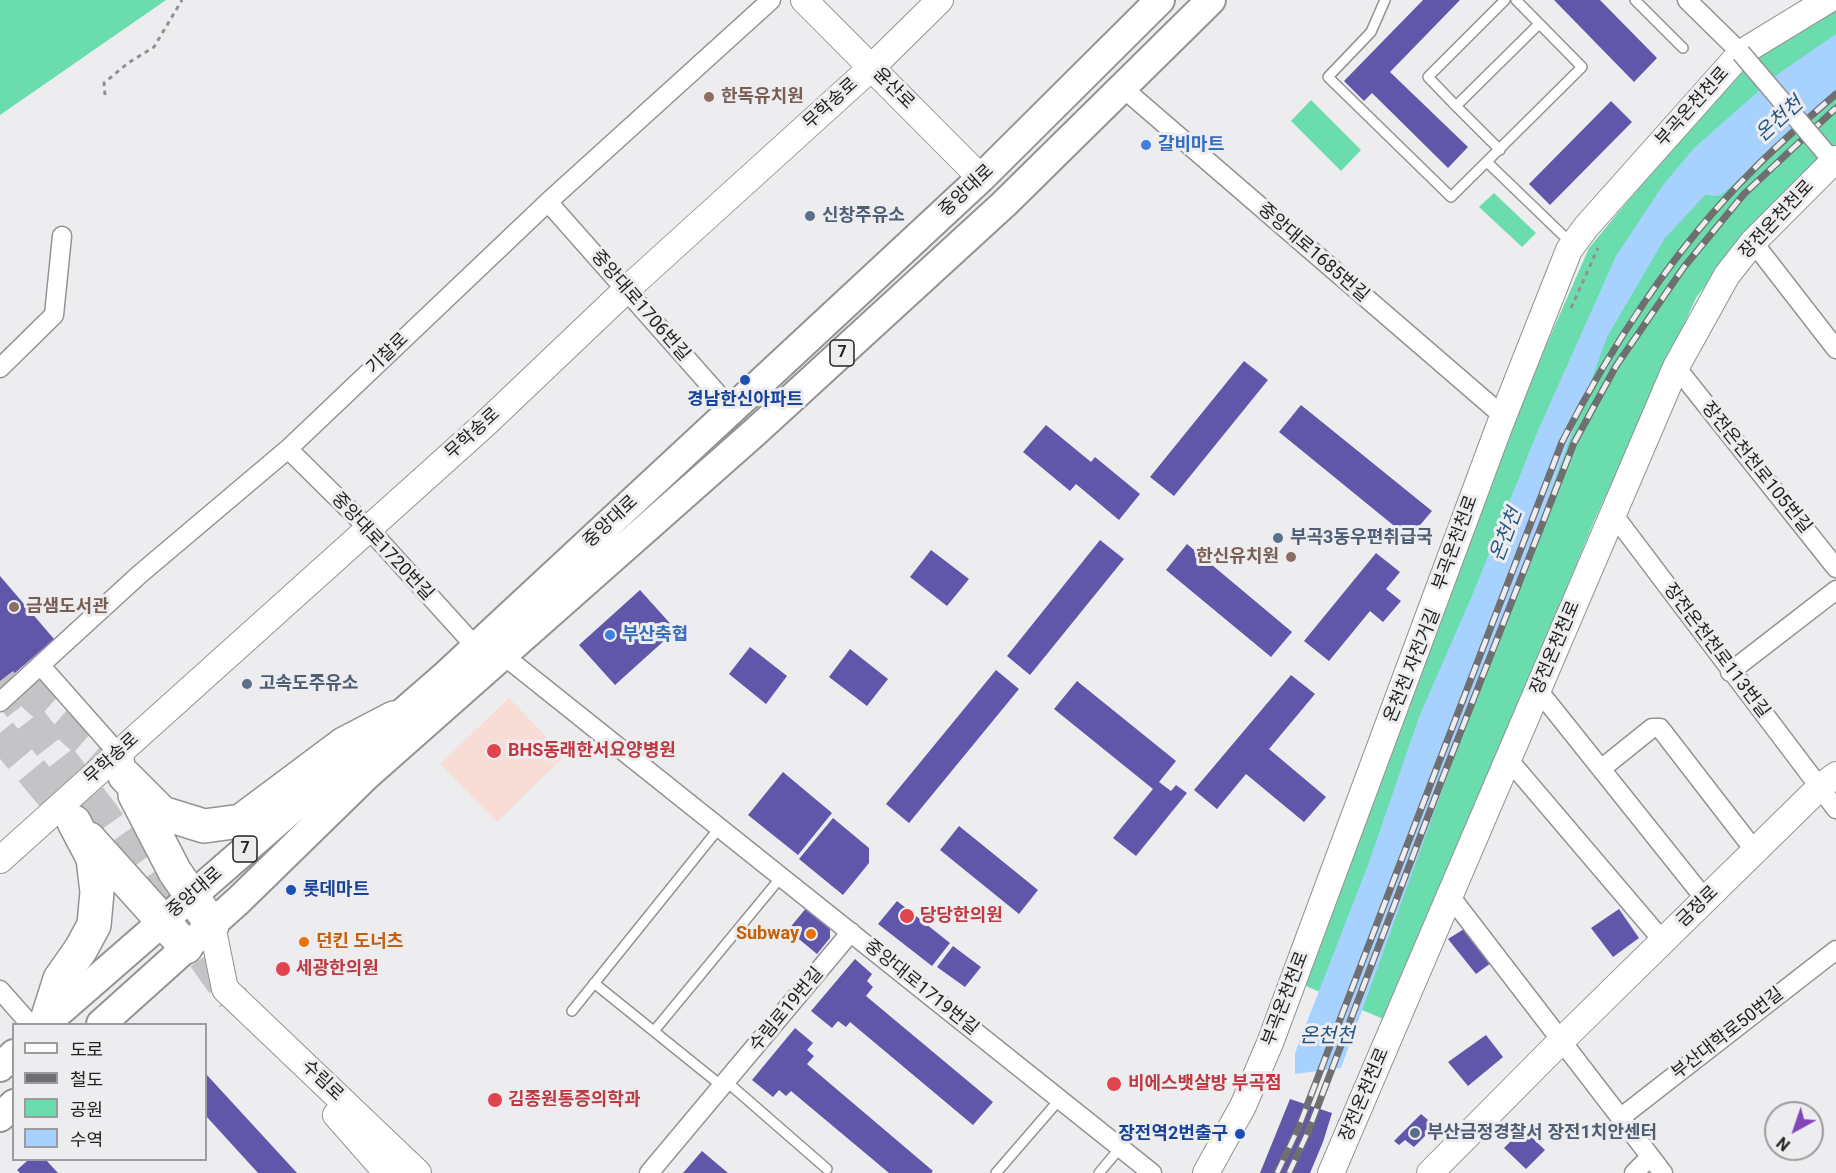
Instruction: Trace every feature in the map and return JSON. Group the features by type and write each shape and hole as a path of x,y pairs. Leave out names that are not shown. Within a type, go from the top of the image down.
{"highway":[{"path":"122,764 162,813 204,826 241,821 295,783 344,744 394,718"},
{"path":"122,764 175,872 212,925"},
{"path":"40,1023 60,979 94,925 97,892 93,858 74,822 186,947"}],"main road":[{"name":"윤산로","path":"804,0 981,178"},
{"name":"무학송로","path":"0,860 122,764 368,528 484,425 626,290 871,68 940,0"},
{"name":"중앙대로","path":"41,1023 193,896 475,646 981,178 1160,0"},
{"name":"중앙대로","path":"102,1023 212,925 366,777 789,402 1004,204 1124,89 1211,0"},
{"name":"부곡온천천로","path":"1206,1173 1243,1106 1270,1043 1503,416 1573,244 1741,53 1828,0"},
{"name":"장전온천천로","path":"1331,1173 1676,367 1708,305 1753,242 1831,158"},
{"name":"금정로","path":"1430,1173 1705,899 1828,782"},
{"name":"수림로","path":"212,925 225,989 418,1173"},
{"name":"수림로","path":"186,947 387,1173"},
{"path":"0,1067 12,1056"},
{"path":"0,1116 12,1106"}],"street":[{"name":"기찰로","path":"0,702 140,574 288,449 548,202 771,0"},
{"path":"1687,0 1741,53 1831,158"},
{"name":"중앙대로1685번길","path":"1124,89 1503,416"},
{"name":"중앙대로1706번길","path":"548,202 732,410"},
{"path":"0,368 54,315 62,236"},
{"path":"1753,242 1836,349"},
{"name":"장전온천천로105번길","path":"1676,367 1836,568"},
{"name":"중앙대로1720번길","path":"288,449 368,528 475,646"},
{"name":"장전온천천로113번길","path":"1613,514 1730,672 1828,782 1836,809"},
{"path":"1730,672 1836,590"},
{"name":"중앙대로1719번길","path":"503,655 1152,1173"},
{"path":"41,666 122,764"},
{"path":"1538,690 1705,899"},
{"path":"1601,770 1652,728 1660,728 1755,851"},
{"path":"1508,759 1663,941"},
{"path":"1450,896 1663,1173"},
{"name":"수림로19번길","path":"649,1173 851,932"},
{"name":"부산대학로50번길","path":"1620,1118 1836,950"},
{"path":"0,990 39,1023"},
{"path":"1634,1173 1650,1157"}],"lane":[{"path":"1385,0 1371,32 1328,77 1451,197 1582,67 1516,0"},
{"path":"1500,150 1428,78 1505,0"},
{"path":"1635,0 1683,48"},
{"path":"1456,106 1539,24"},
{"path":"1487,162 1573,244"},
{"path":"572,1011 720,827"},
{"path":"654,1031 782,876"},
{"path":"594,983 725,1084 827,1168"},
{"path":"996,1173 1060,1099"},
{"path":"1099,1173 1120,1148"}],"path":[{"path":"105,95 104,83 128,63 154,47 182,0"},
{"path":"1569,310 1599,246"}],"shaded area":[{"path":"509,698 565,756 497,822 440,764"}],"green space":[{"path":"0,0 166,0 0,115"},
{"path":"1836,3 1836,146 1740,239 1696,298 1595,519 1388,1021 1308,987 1299,978 1505,439 1589,248 1738,68"},
{"path":"1311,100 1361,150 1341,171 1291,121"},
{"path":"1494,193 1536,233 1522,247 1479,207"}],"water":[{"name":"온천천","path":"1836,34 1836,62 1820,72 1665,238 1607,337 1341,1068 1295,1074 1295,1053 1369,862 1419,717 1474,591 1536,435 1616,256 1663,185 1694,148 1778,74"}],"building":[{"path":"1423,0 1460,0 1390,72 1468,147 1448,168 1372,93 1364,101 1344,81"},
{"path":"1554,0 1600,0 1657,58 1634,82"},
{"path":"1611,101 1632,122 1550,205 1529,184"},
{"path":"1244,361 1268,380 1174,496 1150,477"},
{"path":"1301,405 1432,511 1409,538 1279,432"},
{"path":"1046,425 1091,462 1095,457 1140,494 1119,520 1076,484 1070,491 1023,452"},
{"path":"1100,540 1124,559 1030,675 1007,656"},
{"path":"1187,544 1292,632 1271,657 1166,570"},
{"path":"931,550 969,579 947,606 910,577"},
{"path":"1376,553 1400,572 1386,589 1401,601 1383,622 1370,611 1329,661 1304,641"},
{"name":"금샘도서관","path":"0,576 54,639 0,686"},
{"path":"640,590 676,630 615,685 579,645"},
{"path":"750,647 787,676 766,704 729,674"},
{"path":"850,649 888,679 867,706 829,677"},
{"path":"996,670 1019,689 909,823 886,804"},
{"path":"1291,675 1315,694 1269,749 1326,797 1304,822 1246,774 1217,809 1194,790"},
{"path":"1077,681 1176,761 1159,782 1171,791 1176,785 1187,793 1136,856 1113,838 1153,789 1054,709"},
{"path":"783,772 832,813 798,855 748,815"},
{"path":"833,818 869,848 869,863 843,895 799,859"},
{"path":"959,826 1038,890 1019,914 940,850"},
{"path":"897,901 950,943 932,966 878,924"},
{"name":"Subway","path":"807,907 830,926 830,938 817,954 788,930"},
{"path":"1619,909 1639,938 1613,957 1591,928"},
{"path":"1464,929 1491,963 1476,974 1448,939"},
{"path":"953,946 981,967 965,987 937,967"},
{"path":"855,959 872,974 867,981 873,987 866,996 993,1102 973,1125 850,1022 846,1027 838,1021 832,1028 811,1011"},
{"path":"795,1028 813,1043 807,1050 814,1056 807,1064 933,1171 931,1173 889,1173 791,1091 786,1096 779,1090 773,1097 752,1080"},
{"path":"1486,1035 1503,1057 1468,1086 1448,1062"},
{"path":"207,1075 297,1173 258,1173 207,1117"},
{"path":"1290,1099 1332,1113 1323,1142 1310,1173 1260,1173"},
{"name":"부산금정경찰서 장전1치안센터","path":"1421,1114 1435,1126 1414,1147 1405,1140 1399,1145 1394,1141"},
{"path":"1523,1129 1545,1150 1526,1169 1504,1148"},
{"path":"702,1151 728,1173 683,1173"},
{"path":"27,1161 47,1161 58,1173 20,1173 17,1170"}],"waterway":[{"name":"온천천","path":"1714,180 1836,70"}],"tunnel":[{"path":"0,681 102,813 233,998"},
{"path":"23,686 125,776"},
{"path":"0,733 74,822"}],"railway":[{"path":"1277,1173 1298,1129 1562,442 1622,336 1695,234 1759,164 1836,94"},
{"path":"1289,1173 1308,1132 1441,782 1574,443 1616,366 1684,267 1744,194 1836,108"}],"place":[{"name":"한독유치원","path":"709,97"},
{"name":"갈비마트","path":"1146,145"},
{"name":"신창주유소","path":"810,216"},
{"name":"경남한신아파트","path":"745,380"},
{"name":"부곡3동우편취급국","path":"1278,538"},
{"name":"한신유치원","path":"1291,557"},
{"name":"금샘도서관","path":"14,607"},
{"name":"부산축협","path":"610,635"},
{"name":"고속도주유소","path":"247,684"},
{"name":"BHS동래한서요양병원","path":"494,751"},
{"name":"롯데마트","path":"291,890"},
{"name":"당당한의원","path":"907,916"},
{"name":"Subway","path":"811,934"},
{"name":"던킨 도너츠","path":"304,942"},
{"name":"세광한의원","path":"283,969"},
{"name":"비에스뱃살방 부곡점","path":"1114,1084"},
{"name":"김종원통증의학과","path":"495,1100"},
{"name":"부산금정경찰서 장전1치안센터","path":"1415,1133"},
{"name":"장전역2번출구","path":"1240,1134"}]}
